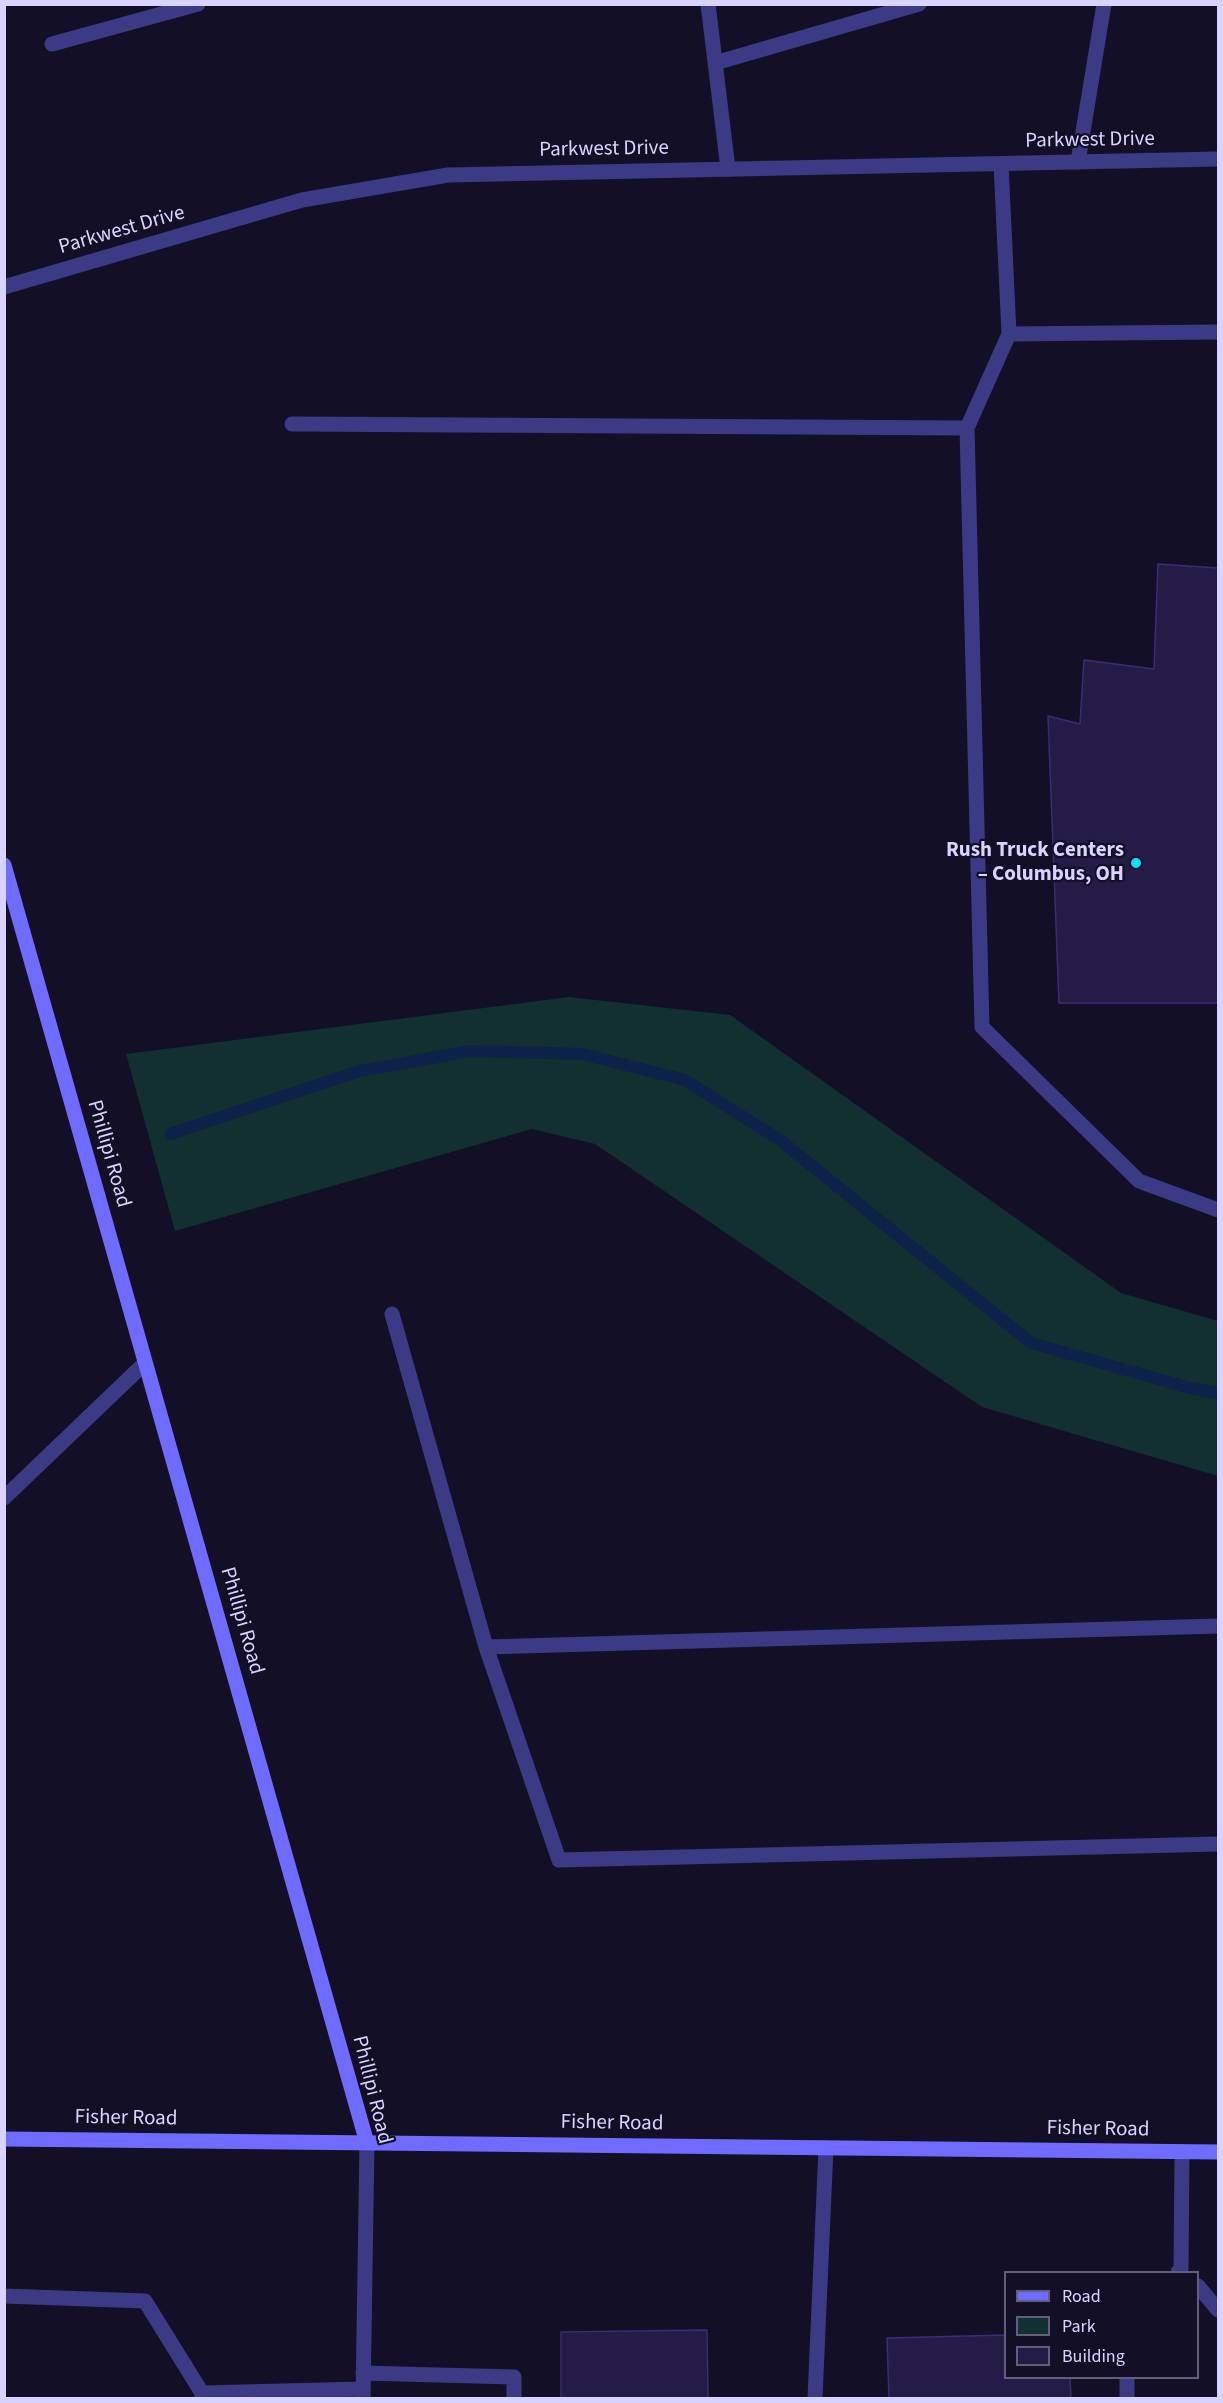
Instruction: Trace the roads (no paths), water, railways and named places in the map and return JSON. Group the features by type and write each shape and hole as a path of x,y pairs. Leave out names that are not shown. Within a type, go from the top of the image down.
{"main road":[{"name":"Phillipi Road","path":"4,865 367,2143"},
{"name":"Fisher Road","path":"4,2139 1218,2152"}],"street":[{"path":"52,44 198,4"},
{"path":"708,4 728,169"},
{"path":"715,63 919,4"},
{"path":"1078,162 1104,4"},
{"name":"Parkwest Drive","path":"4,287 302,200 448,175 1218,159"},
{"path":"1001,164 1009,334 967,428 982,1027 1139,1181 1218,1210"},
{"path":"1009,334 1218,332"},
{"path":"292,424 967,428"},
{"path":"392,1314 486,1647 559,1860 1218,1844"},
{"path":"4,1498 145,1362"},
{"path":"486,1647 1218,1626"},
{"name":"Phillipi Road","path":"363,2394 367,2143"},
{"path":"815,2398 826,2148"},
{"path":"1181,2271 1182,2152"},
{"path":"1199,2288 1218,2310"},
{"path":"4,2296 145,2301 202,2396 363,2394"},
{"path":"363,2373 514,2377 514,2398"},
{"path":"1127,2379 1127,2398"}],"waterway":[{"path":"170,1134 360,1071 470,1051 583,1054 685,1080 780,1140 1031,1343 1190,1388 1218,1393"}],"place":[{"name":"Rush Truck Centers – Columbus, OH","path":"1136,863"}]}
